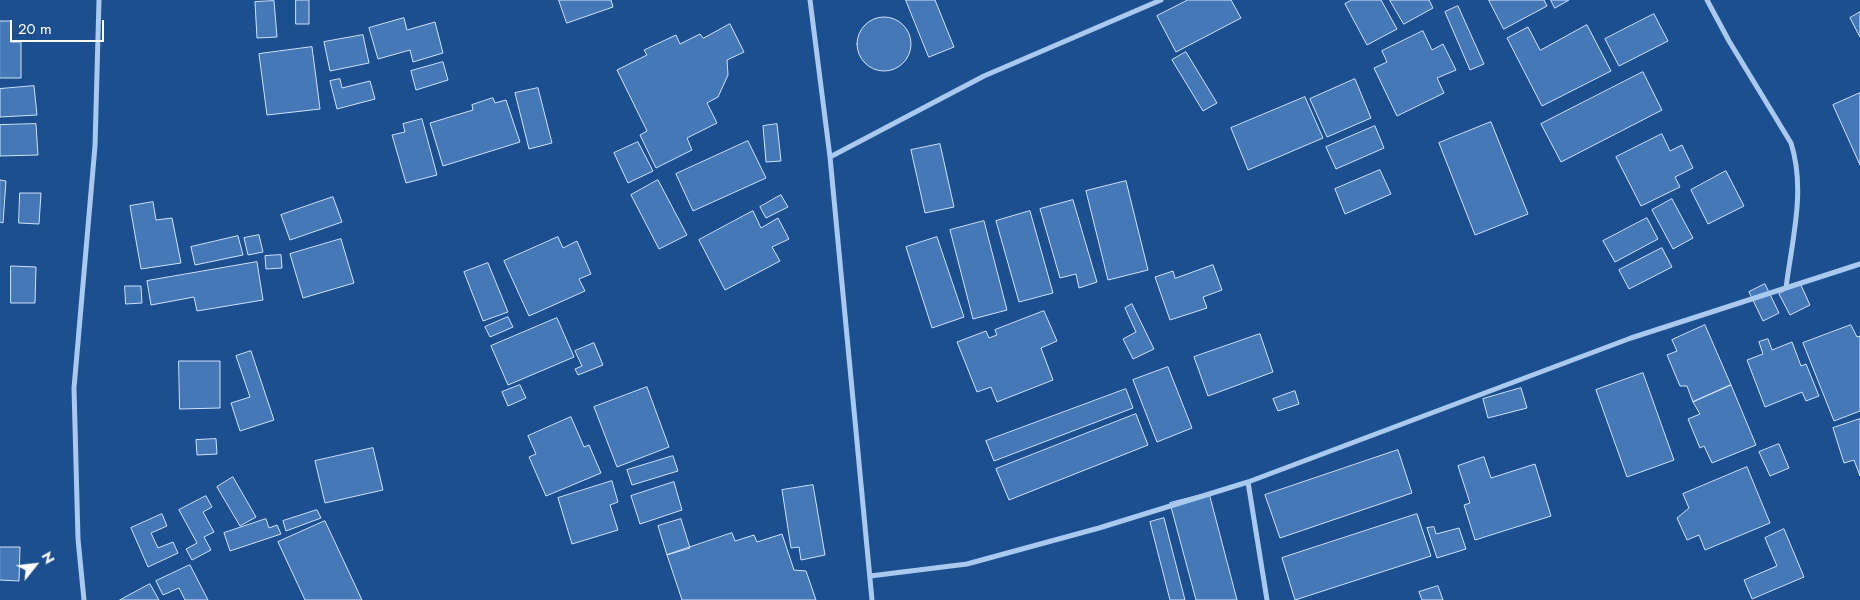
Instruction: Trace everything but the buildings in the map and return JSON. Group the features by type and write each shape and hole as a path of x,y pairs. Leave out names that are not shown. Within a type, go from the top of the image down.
{"street":[{"path":"84,600 78,539 74,388 95,146 99,0"},
{"path":"810,0 830,157 872,600"},
{"path":"830,157 984,76 1162,0"},
{"path":"1707,0 1729,41 1791,143 1796,158 1798,193 1786,288"},
{"path":"870,576 967,564 1099,528 1248,482 1631,338 1860,264"},
{"path":"1248,482 1267,600"}]}
